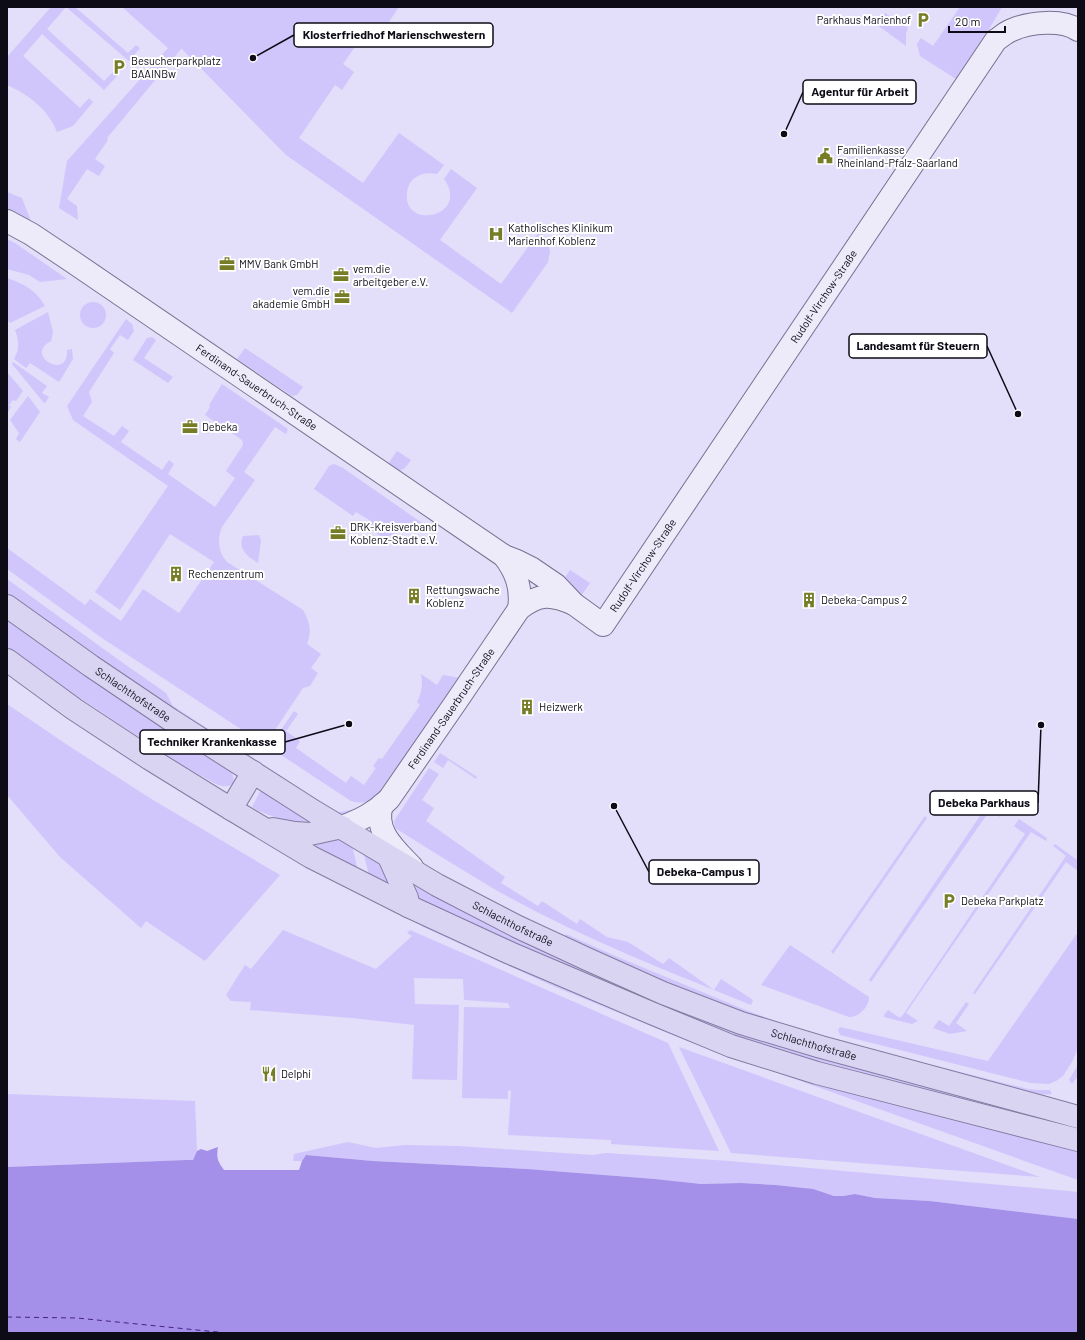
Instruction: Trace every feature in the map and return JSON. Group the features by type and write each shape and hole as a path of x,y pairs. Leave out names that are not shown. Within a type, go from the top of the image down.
{"main road":[{"name":"Schlachthofstraße","path":"7,606 91,666 171,720 315,812 437,885 518,927 663,993 741,1023 821,1047 1046,1108 1078,1119"},
{"path":"7,660 74,708 150,759 311,857 408,906 510,953 731,1046 817,1073 1078,1140"},
{"path":"231,809 253,772"},
{"path":"258,826 295,833 310,834 342,827"},
{"path":"389,857 407,898 408,906"}],"street":[{"name":"Rudolf-Virchow-Straße","path":"603,625 996,40 1011,30 1030,24 1058,24 1072,26 1078,30"},
{"name":"Ferdinand-Sauerbruch-Straße","path":"7,221 31,234 73,262 504,556 531,568 556,586 574,604 603,625"},
{"name":"Ferdinand-Sauerbruch-Straße","path":"504,556 512,568 518,583 520,591 519,609"},
{"name":"Ferdinand-Sauerbruch-Straße","path":"342,827 365,818 389,799 519,609 542,597 555,597 574,604"},
{"path":"382,805 380,819 385,835 416,872"}],"shaded area":[{"path":"51,7 66,7 47,29 104,81 113,72 117,76 104,90 42,34 23,56 80,108 89,98 93,102 73,126 57,132 49,117 37,104 23,93 7,85 7,57"},
{"path":"66,7 75,7 128,53 136,45 140,48 129,61"},
{"path":"122,7 399,7 374,44 362,37 343,64 354,72 342,90 335,85 299,138 363,183 399,133 444,165 437,174 422,174 414,178 411,182 407,192 408,204 414,212 424,215 434,214 443,210 449,202 450,192 444,179 451,169 477,188 440,240 501,284 539,232 547,239 550,251 548,262 512,313 286,155 181,48 107,138 108,140 95,159 105,166 99,176 87,169 67,199 77,206 78,220 59,208 67,161 168,48"},
{"path":"960,7 1002,7 977,50 956,79 920,56 917,44 921,38 933,46"},
{"path":"885,13 908,28 906,34 906,46 876,24"},
{"path":"7,192 22,198 32,224 7,210"},
{"path":"7,239 67,279 40,282 29,275 7,269"},
{"path":"7,278 29,288 38,296 45,306 10,323 7,320"},
{"path":"93,302 102,306 106,315 102,324 93,328 84,324 80,315 84,306"},
{"path":"48,312 53,332 51,341 44,347 42,353 44,358 49,363 55,365 61,364 66,359 67,350 72,349 73,359 59,382 30,363 26,368 14,359 18,344 15,330"},
{"path":"126,319 132,324 134,331 128,340 120,335 110,349 114,353 89,392 92,402 83,416 114,436 122,426 129,431 121,442 162,470 169,460 174,464 168,474 215,507 235,478 226,471 243,445 242,440 205,415 210,407 209,405 222,384 288,429 286,434 275,427 244,472 255,480 222,527 219,536 220,550 227,562 303,610 310,627 307,644 321,654 311,668 318,673 310,686 303,688 265,745 102,638 7,569 7,548 85,605 90,599 121,621 143,589 179,613 214,562 170,534 120,610 95,592 168,486 73,420 67,406"},
{"path":"152,337 156,340 144,358 173,377 168,383 133,360 147,338"},
{"path":"245,348 303,387 297,395 292,396 237,359"},
{"path":"13,362 47,386 42,393 49,397 45,403 12,364"},
{"path":"7,372 23,391 16,401 13,400 9,405 11,407 7,414"},
{"path":"28,396 40,412 20,442 16,439 19,433 10,420"},
{"path":"397,451 411,460 404,468 398,471 388,464"},
{"path":"334,464 343,468 425,525 420,529 399,532 385,539 367,527 371,521 356,512 353,516 314,489 329,466"},
{"path":"259,535 261,541 258,563 244,552 241,545 243,536"},
{"path":"570,570 590,583 581,596 561,583"},
{"path":"7,579 166,693 173,706 336,812 354,810 341,816 102,663 7,594"},
{"path":"7,619 63,660 226,766 233,775 233,782 227,786 216,784 171,759 97,709 7,652"},
{"path":"421,674 437,685 443,675 460,678 380,793 370,800 360,803 351,801 269,747 294,711 298,714 286,731 300,741 296,748 346,783 351,776 364,785 376,768 373,766 379,758 382,759 420,705 417,702 422,688"},
{"path":"7,704 153,800 280,875 205,961 146,921 141,928 60,857 7,795"},
{"path":"440,753 477,777 476,779 448,760 443,768 434,762"},
{"path":"429,768 439,774 422,800 434,808 426,821 505,877 501,883 538,906 542,901 577,924 580,919 607,937 628,942 663,964 669,958 714,990 622,952 527,907 496,890 395,828 394,821"},
{"path":"261,790 312,823 308,825 286,820 272,816 252,807"},
{"path":"967,796 977,802 994,802 1005,810 1000,817 990,810 871,982 869,980 982,813 964,800"},
{"path":"925,816 927,818 833,954 831,952"},
{"path":"1019,819 1047,838 1046,841 1031,832 906,1013 918,1021 912,1024 884,1017 888,1010 900,1018 905,1012 1025,834 1014,826"},
{"path":"335,836 352,845 358,871 305,843"},
{"path":"1055,844 1077,860 1078,871 1066,862 975,994 973,993 1066,856 1053,846"},
{"path":"363,851 379,860 389,882 388,884 369,875"},
{"path":"405,876 513,932 1064,1124 1059,1127 950,1100 748,1042 594,981 411,896"},
{"path":"424,924 902,1106 1078,1151 1078,1180 680,1038 553,986 421,926"},
{"path":"283,930 376,969 412,936 407,933 410,930 668,1043 719,1151 611,1144 611,1140 508,1135 511,1090 508,1091 508,1099 462,1098 464,1007 510,1008 508,1003 464,1000 463,979 414,978 415,1004 459,1005 457,1080 412,1079 414,1025 352,1018 250,1010 251,1002 231,1001 226,995 245,965 251,969"},
{"path":"1078,932 1078,1048 1072,1062 1063,1076 1056,1081 1049,1084 1031,1083 840,1035 838,1030 840,1027 988,1061"},
{"path":"566,934 748,1011 817,1036 1028,1089 1050,1090 1052,1094 1038,1095 920,1067 817,1038 748,1016 585,949 565,936"},
{"path":"790,945 869,997 869,1001 863,1011 853,1017 849,1017 761,985"},
{"path":"721,979 753,1000 751,1005 714,990"},
{"path":"966,1002 969,1004 956,1023 967,1031 950,1034 933,1028 939,1020 949,1026"},
{"path":"679,1047 1040,1177 731,1153"},
{"path":"1078,1065 1078,1076 1072,1084 1069,1080"},
{"path":"7,1094 195,1101 197,1151 193,1160 7,1167"},
{"path":"348,1142 376,1148 405,1145 458,1146 593,1155 606,1153 730,1161 1069,1191 1078,1192 1078,1219 930,1201 875,1198 855,1194 834,1196 804,1188 776,1185 741,1183 701,1184 527,1169 373,1161 306,1155 302,1161 293,1161 294,1154"},
{"path":"218,1147 218,1160 224,1170 299,1170 306,1155 373,1161 527,1169 701,1184 741,1183 776,1185 813,1189 834,1196 855,1194 875,1198 930,1201 1078,1219 1078,1333 7,1333 7,1167 193,1160 197,1151 201,1149 207,1151"}],"ferry route":[{"path":"7,1317 77,1318 227,1333"}],"place":[{"name":"Parkhaus Marienhof","path":"923,20"},
{"name":"Klosterfriedhof Marienschwestern","path":"253,58"},
{"name":"Besucherparkplatz BAAINBw","path":"119,67"},
{"name":"Agentur für Arbeit","path":"784,134"},
{"name":"Familienkasse Rheinland-Pfalz-Saarland","path":"825,156"},
{"name":"Katholisches Klinikum Marienhof Koblenz","path":"496,234"},
{"name":"MMV Bank GmbH","path":"227,264"},
{"name":"vem.die arbeitgeber e.V.","path":"341,275"},
{"name":"vem.die akademie GmbH","path":"342,297"},
{"name":"Landesamt für Steuern","path":"1018,414"},
{"name":"Debeka","path":"190,427"},
{"name":"DRK-Kreisverband Koblenz-Stadt e.V.","path":"338,533"},
{"name":"Rechenzentrum","path":"176,574"},
{"name":"Rettungswache Koblenz","path":"414,596"},
{"name":"Debeka-Campus 2","path":"809,600"},
{"name":"Heizwerk","path":"527,707"},
{"name":"Techniker Krankenkasse","path":"349,724"},
{"name":"Debeka Parkhaus","path":"1041,725"},
{"name":"Debeka-Campus 1","path":"614,806"},
{"name":"Debeka Parkplatz","path":"949,901"},
{"name":"Delphi","path":"269,1074"}]}
